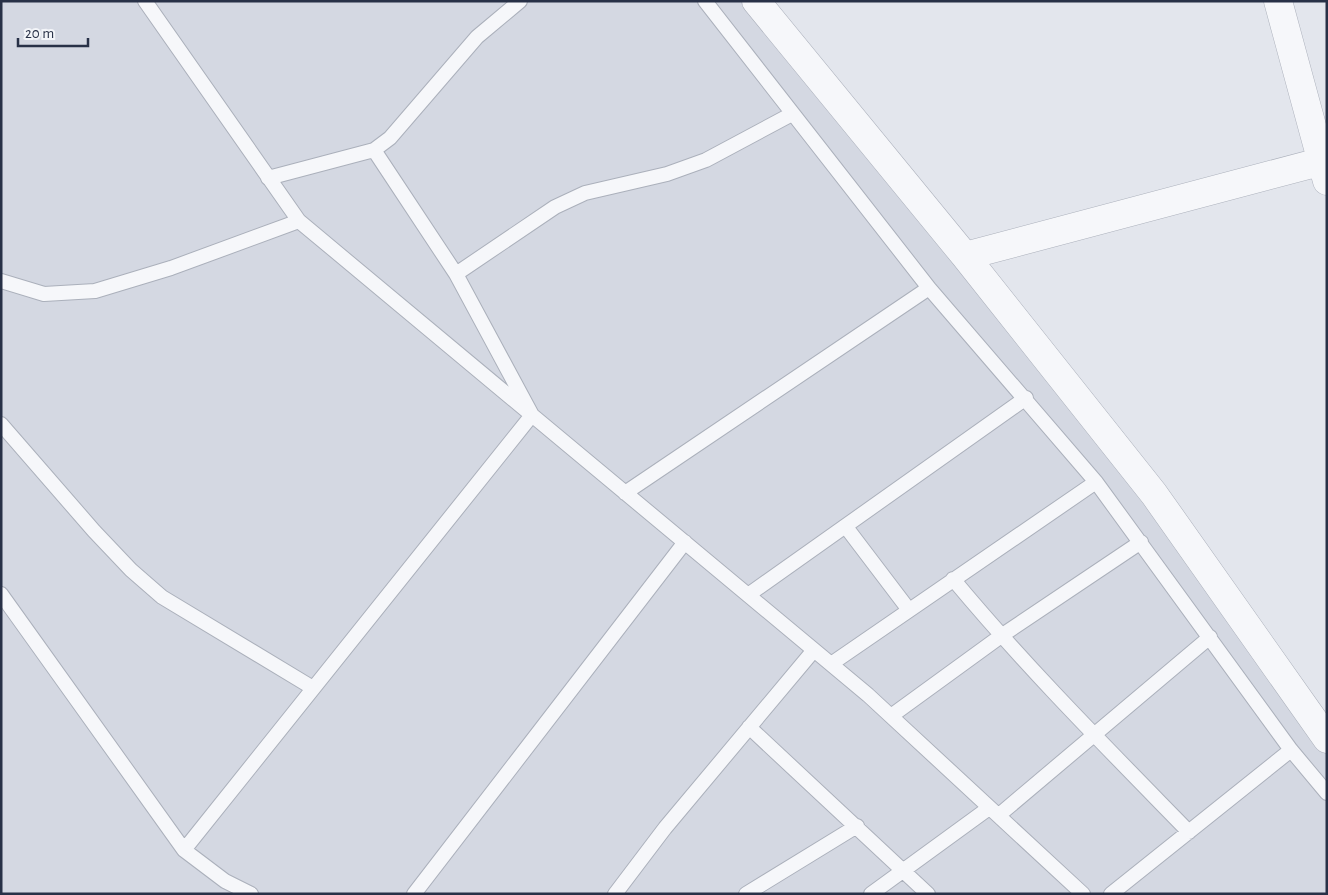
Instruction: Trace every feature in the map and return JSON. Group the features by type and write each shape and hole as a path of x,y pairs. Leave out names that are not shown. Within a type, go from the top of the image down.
{"street":[{"path":"756,1 965,256 1154,494 1327,739"},
{"path":"965,256 1325,167 1278,1"}],"lane":[{"path":"145,1 298,221 831,664 891,716 1083,894"},
{"path":"268,178 374,150 390,138 477,36 520,1"},
{"path":"705,1 929,288 1026,398 1096,482 1291,750 1327,794"},
{"path":"456,274 555,207 577,196 622,183 667,174 706,160 792,114"},
{"path":"374,150 456,274 532,415"},
{"path":"1,281 44,294 95,292 171,268 298,221"},
{"path":"625,493 929,288"},
{"path":"748,595 1026,398"},
{"path":"184,850 532,415"},
{"path":"1,424 94,531 131,570 162,597 313,688"},
{"path":"831,664 1096,482"},
{"path":"846,527 909,610"},
{"path":"414,894 685,542"},
{"path":"891,716 1001,636 1141,542"},
{"path":"953,579 1001,636 1092,734 1189,832"},
{"path":"1,594 184,850 225,881 251,894"},
{"path":"870,894 994,811 1092,734 1210,637"},
{"path":"615,894 665,828 814,650"},
{"path":"750,727 928,894"},
{"path":"1111,894 1291,750"},
{"path":"746,894 857,826"}],"shaded area":[{"path":"1,1 756,1 1327,739 1327,894 1,894"}]}
